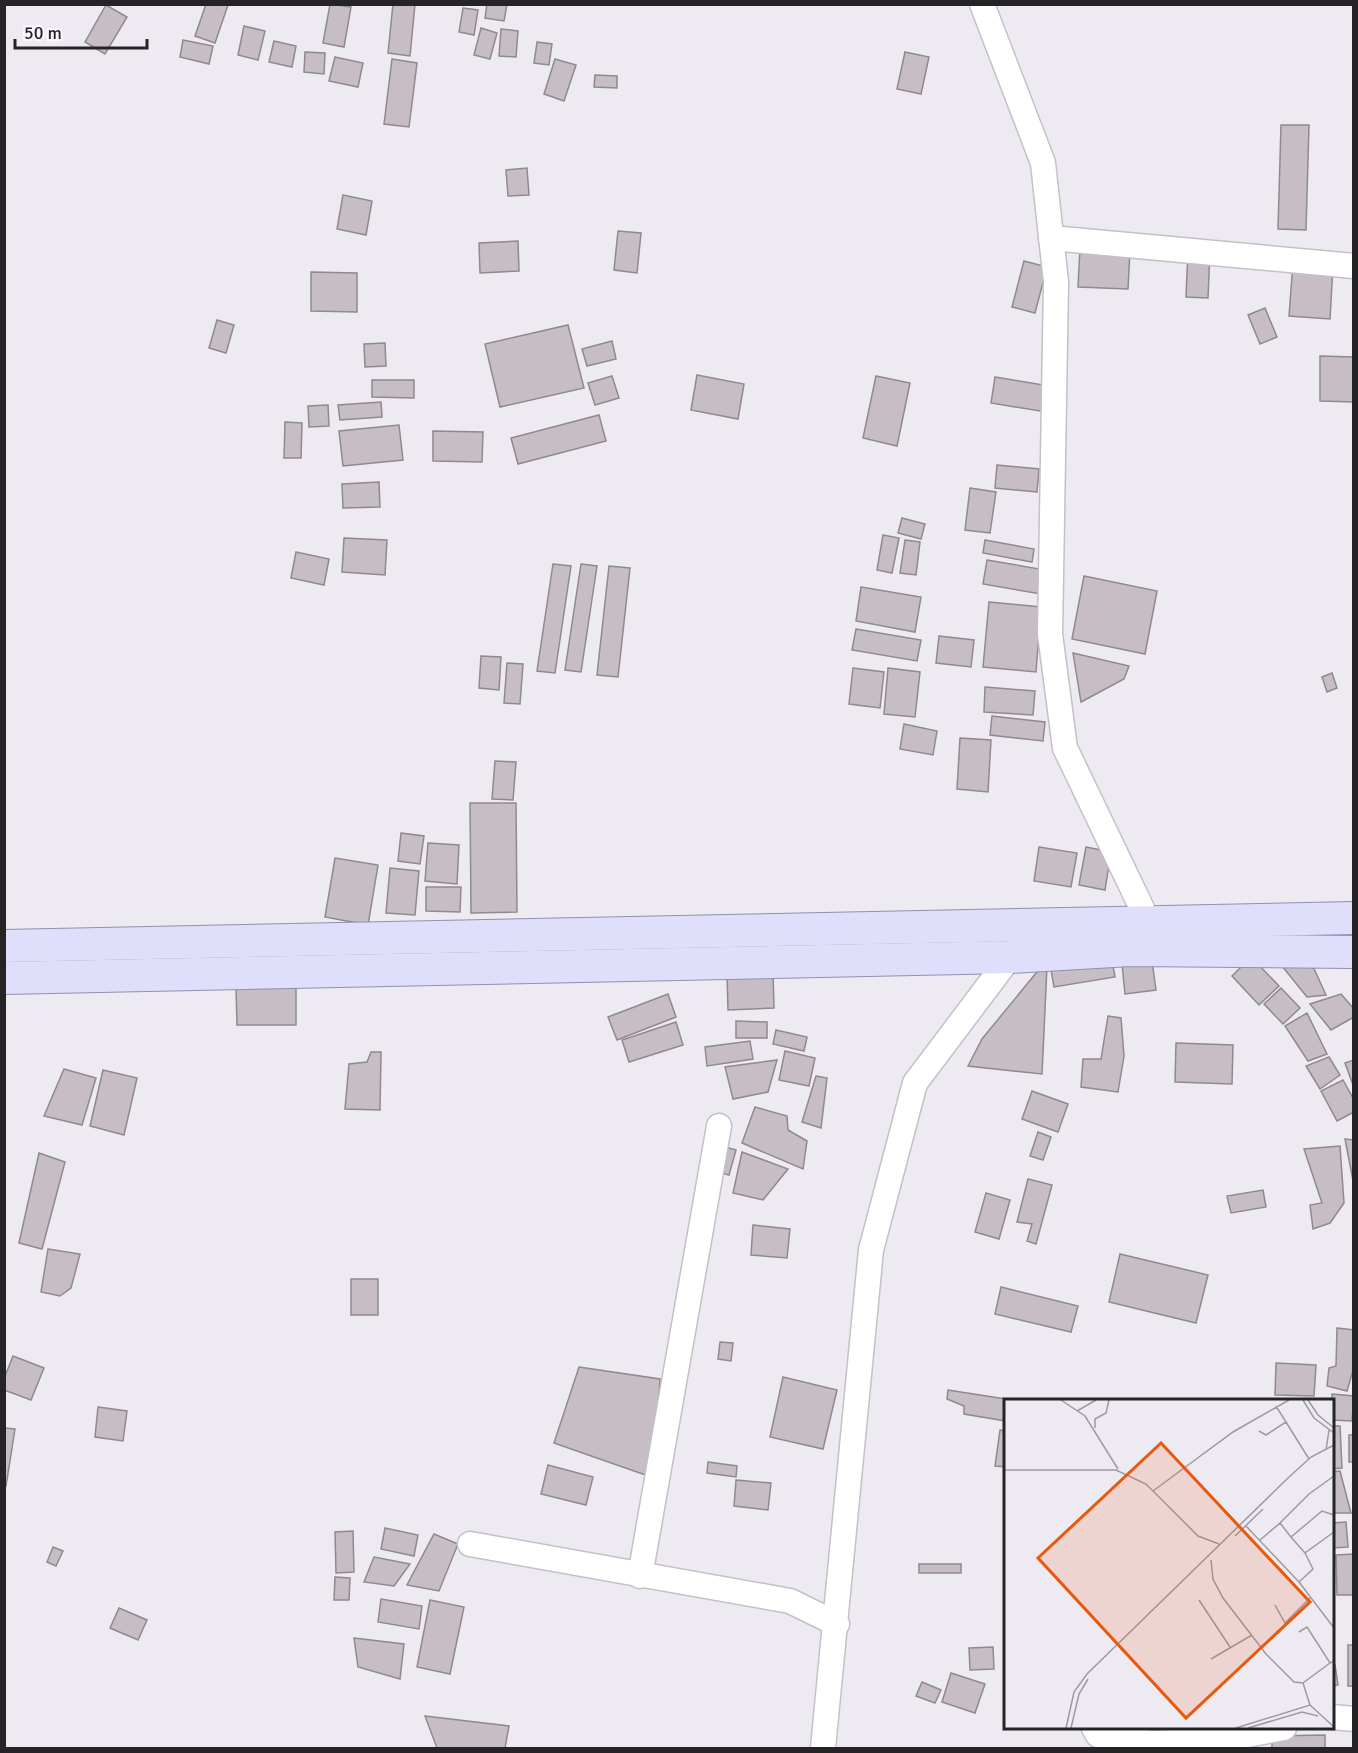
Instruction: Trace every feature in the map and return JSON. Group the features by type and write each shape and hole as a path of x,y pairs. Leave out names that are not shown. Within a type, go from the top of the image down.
{"main road":[{"path":"4,946 1353,918"},
{"path":"952,925 955,958"},
{"path":"4,978 1010,957 1130,950 1353,952"}],"street":[{"path":"982,4 1043,163 1056,282 1050,634 1065,748 1148,921"},
{"path":"1051,238 1353,266"},
{"path":"823,1749 837,1624 871,1250 915,1083 1010,957"},
{"path":"640,1576 719,1126"},
{"path":"470,1544 790,1601 837,1624"},
{"path":"1334,1718 1353,1719"},
{"path":"1095,1729 1098,1735 1153,1743 1226,1739 1279,1729"}],"building":[{"path":"206,4 228,5 215,43 195,36"},
{"path":"330,4 351,7 344,47 323,43"},
{"path":"393,4 415,4 410,56 388,53"},
{"path":"487,4 507,4 504,21 485,18"},
{"path":"106,5 127,17 105,54 85,42"},
{"path":"463,8 478,10 474,35 459,32"},
{"path":"244,26 265,31 258,60 238,55"},
{"path":"481,28 497,33 490,59 474,55"},
{"path":"501,29 518,31 516,57 499,56"},
{"path":"183,40 213,46 209,64 180,57"},
{"path":"274,41 296,46 292,67 269,62"},
{"path":"537,42 552,44 549,65 534,63"},
{"path":"305,52 325,53 324,74 304,72"},
{"path":"905,52 929,57 921,94 897,89"},
{"path":"335,57 363,63 358,87 329,81"},
{"path":"392,59 417,63 409,127 384,124"},
{"path":"555,59 576,65 564,101 544,94"},
{"path":"595,75 617,76 617,88 594,87"},
{"path":"1281,125 1309,125 1306,230 1278,229"},
{"path":"527,168 529,195 508,196 506,170"},
{"path":"343,195 372,201 366,235 337,229"},
{"path":"618,231 641,233 637,273 614,270"},
{"path":"518,241 519,271 480,273 479,243"},
{"path":"1080,248 1130,250 1128,289 1078,287"},
{"path":"1188,249 1210,250 1208,298 1186,297"},
{"path":"1024,261 1047,267 1035,313 1012,307"},
{"path":"1293,263 1333,266 1330,319 1289,316"},
{"path":"311,272 357,273 357,312 311,311"},
{"path":"1265,308 1277,337 1260,344 1248,315"},
{"path":"217,320 234,325 226,353 209,348"},
{"path":"568,325 584,388 500,407 485,344"},
{"path":"612,341 616,359 587,366 582,349"},
{"path":"385,343 386,366 365,367 364,344"},
{"path":"1320,356 1354,357 1354,402 1320,401"},
{"path":"697,375 744,384 738,419 691,410"},
{"path":"612,376 619,398 595,405 588,383"},
{"path":"876,376 910,383 897,446 863,438"},
{"path":"995,377 1056,387 1052,413 991,403"},
{"path":"372,380 414,380 414,398 372,397"},
{"path":"381,402 382,417 340,420 338,405"},
{"path":"328,405 329,426 309,427 308,406"},
{"path":"599,415 606,441 518,464 511,438"},
{"path":"285,422 302,423 301,458 284,458"},
{"path":"399,425 403,460 343,466 339,431"},
{"path":"433,431 483,432 482,462 433,461"},
{"path":"997,465 1039,469 1037,492 995,488"},
{"path":"379,482 380,507 343,508 342,484"},
{"path":"970,488 996,492 990,533 965,530"},
{"path":"902,518 925,524 921,539 898,533"},
{"path":"883,535 899,538 892,573 877,570"},
{"path":"344,538 387,540 385,575 342,572"},
{"path":"905,540 920,542 916,575 900,573"},
{"path":"985,540 1034,549 1032,562 983,553"},
{"path":"296,552 329,559 324,585 291,578"},
{"path":"987,560 1051,571 1047,595 983,584"},
{"path":"553,564 571,566 555,673 537,671"},
{"path":"581,564 597,566 581,672 565,670"},
{"path":"609,566 630,568 618,677 597,675"},
{"path":"1084,576 1157,591 1145,654 1072,639"},
{"path":"861,587 921,597 915,632 856,621"},
{"path":"989,602 1041,607 1036,672 983,667"},
{"path":"856,629 921,640 917,661 852,650"},
{"path":"939,636 974,640 971,667 936,663"},
{"path":"1073,653 1129,666 1124,679 1081,702"},
{"path":"481,656 501,657 499,690 479,688"},
{"path":"507,663 523,664 520,704 504,703"},
{"path":"853,668 884,672 880,708 849,704"},
{"path":"888,668 920,672 915,717 884,714"},
{"path":"1332,673 1337,688 1327,692 1322,677"},
{"path":"985,687 1035,691 1033,715 984,712"},
{"path":"992,716 1045,722 1043,741 990,735"},
{"path":"904,724 937,731 933,755 900,749"},
{"path":"960,738 991,740 988,792 957,789"},
{"path":"495,761 516,762 513,800 492,799"},
{"path":"470,803 516,803 517,912 471,913"},
{"path":"401,833 424,836 420,864 398,861"},
{"path":"428,843 459,845 457,884 425,881"},
{"path":"1039,847 1077,853 1071,887 1034,881"},
{"path":"1086,847 1111,852 1105,890 1079,885"},
{"path":"335,858 378,865 368,925 325,917"},
{"path":"390,868 419,871 415,915 386,913"},
{"path":"426,887 461,887 460,912 426,911"},
{"path":"1111,954 1115,977 1054,987 1050,964"},
{"path":"1251,957 1279,986 1259,1005 1232,976"},
{"path":"1152,961 1156,990 1125,994 1122,964"},
{"path":"1311,962 1326,995 1307,997 1282,966"},
{"path":"1047,966 1042,1074 968,1066 982,1039 1041,967"},
{"path":"773,973 774,1008 728,1010 727,974"},
{"path":"236,987 296,987 296,1025 237,1025"},
{"path":"1281,988 1300,1008 1283,1024 1264,1004"},
{"path":"668,994 676,1017 617,1040 608,1017"},
{"path":"1341,994 1354,1009 1354,1017 1331,1030 1310,1004"},
{"path":"1307,1013 1327,1054 1308,1061 1285,1026"},
{"path":"1108,1016 1121,1018 1124,1056 1118,1092 1081,1087 1083,1059 1101,1059"},
{"path":"736,1021 767,1022 767,1038 736,1038"},
{"path":"676,1022 683,1045 629,1062 622,1040"},
{"path":"776,1030 807,1037 804,1051 773,1044"},
{"path":"750,1041 753,1059 707,1066 705,1047"},
{"path":"1176,1043 1233,1045 1232,1084 1175,1082"},
{"path":"785,1051 815,1058 809,1086 779,1080"},
{"path":"371,1052 381,1052 380,1110 345,1109 349,1064 367,1062"},
{"path":"1329,1057 1340,1075 1320,1089 1306,1066"},
{"path":"777,1060 768,1092 733,1099 725,1067"},
{"path":"1354,1060 1354,1085 1353,1085 1345,1063"},
{"path":"64,1069 96,1078 82,1125 44,1116"},
{"path":"103,1070 137,1078 124,1135 90,1126"},
{"path":"816,1076 827,1078 821,1128 802,1122"},
{"path":"1343,1080 1354,1100 1354,1112 1337,1121 1321,1091"},
{"path":"1032,1091 1068,1104 1058,1132 1022,1119"},
{"path":"755,1107 787,1116 788,1130 807,1141 803,1169 742,1143"},
{"path":"1038,1132 1051,1137 1043,1160 1030,1156"},
{"path":"1345,1139 1354,1140 1354,1186"},
{"path":"722,1146 736,1150 729,1175 715,1171"},
{"path":"1340,1146 1344,1203 1330,1223 1313,1229 1310,1205 1322,1203 1304,1149"},
{"path":"742,1152 788,1169 763,1200 733,1193"},
{"path":"39,1153 65,1162 42,1249 19,1243"},
{"path":"1028,1179 1052,1185 1036,1244 1027,1241 1032,1224 1017,1222"},
{"path":"1263,1190 1266,1207 1231,1213 1227,1196"},
{"path":"986,1193 1010,1200 999,1239 975,1232"},
{"path":"753,1225 790,1229 787,1258 751,1255"},
{"path":"48,1249 80,1254 71,1288 60,1296 41,1292"},
{"path":"1120,1254 1208,1275 1196,1323 1109,1302"},
{"path":"351,1279 378,1279 378,1315 351,1315"},
{"path":"1001,1287 1078,1306 1071,1332 995,1314"},
{"path":"1337,1328 1354,1330 1354,1367 1347,1391 1327,1386 1329,1368 1336,1366"},
{"path":"720,1342 733,1343 731,1361 718,1359"},
{"path":"13,1356 44,1368 31,1400 4,1390 4,1379"},
{"path":"1276,1363 1316,1365 1314,1396 1275,1395"},
{"path":"579,1367 660,1379 654,1478 554,1443"},
{"path":"783,1377 837,1390 823,1449 770,1437"},
{"path":"948,1390 1006,1399 1004,1421 964,1414 964,1406 947,1399"},
{"path":"1332,1394 1354,1396 1352,1421 1334,1420 1334,1399 1332,1399"},
{"path":"98,1407 127,1411 123,1441 95,1437"},
{"path":"1334,1426 1340,1426 1342,1468 1334,1469"},
{"path":"4,1428 15,1429 6,1486 4,1485"},
{"path":"1000,1430 1004,1431 1004,1467 995,1466"},
{"path":"1349,1435 1354,1435 1354,1462 1349,1462"},
{"path":"708,1462 737,1466 736,1477 707,1473"},
{"path":"548,1465 593,1477 586,1505 541,1494"},
{"path":"1340,1471 1351,1513 1334,1513 1334,1472"},
{"path":"736,1480 771,1483 768,1510 734,1506"},
{"path":"1346,1522 1348,1547 1334,1548 1334,1523"},
{"path":"385,1528 418,1535 414,1556 381,1549"},
{"path":"353,1531 354,1572 336,1573 335,1532"},
{"path":"434,1534 458,1544 439,1591 407,1585"},
{"path":"53,1547 63,1551 56,1566 47,1562"},
{"path":"1354,1554 1354,1595 1337,1595 1336,1555"},
{"path":"374,1557 410,1564 394,1586 364,1582"},
{"path":"919,1564 961,1564 961,1573 919,1573"},
{"path":"335,1577 350,1578 349,1600 334,1600"},
{"path":"381,1599 422,1606 419,1629 378,1622"},
{"path":"430,1600 464,1607 450,1674 417,1667"},
{"path":"119,1608 147,1620 138,1640 110,1628"},
{"path":"354,1638 404,1644 400,1679 358,1667"},
{"path":"1348,1645 1354,1645 1354,1686 1348,1686"},
{"path":"993,1647 994,1669 970,1670 969,1648"},
{"path":"1334,1665 1335,1665 1338,1685 1334,1686"},
{"path":"951,1673 985,1684 975,1713 942,1702"},
{"path":"922,1682 941,1690 935,1703 916,1696"},
{"path":"425,1716 509,1726 505,1748 437,1748"},
{"path":"1325,1735 1325,1748 1272,1748 1272,1736"}]}
